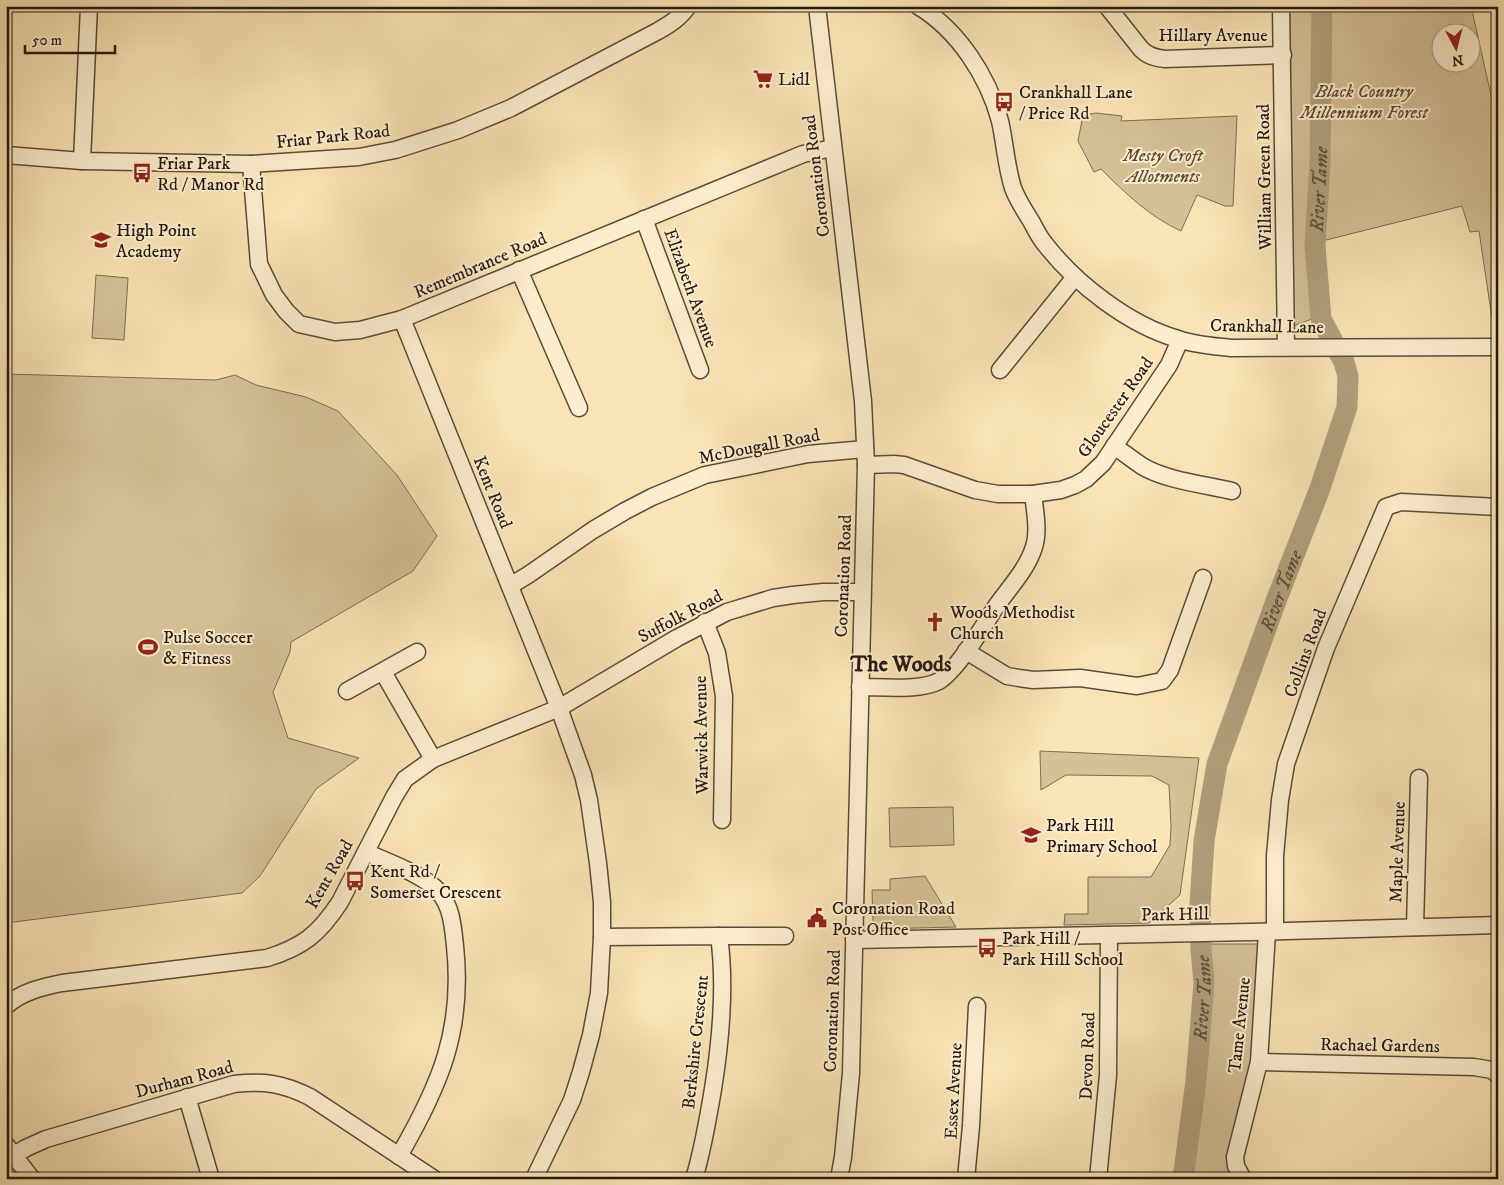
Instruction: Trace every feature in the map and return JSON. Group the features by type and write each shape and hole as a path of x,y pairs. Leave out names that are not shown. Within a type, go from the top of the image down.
{"street":[{"path":"82,161 89,6"},
{"name":"Friar Park Road","path":"6,155 82,161 251,164 358,157 395,150 458,130 511,108 672,23 688,6"},
{"name":"Coronation Road","path":"817,6 862,401 866,457 849,1097 839,1179"},
{"name":"Crankhall Lane","path":"918,6 949,31 968,54 979,72 992,97 1000,121 1010,176 1018,197 1044,243 1075,277 1118,310 1149,328 1180,340 1206,346 1231,348 1498,347"},
{"name":"Hillary Avenue","path":"1107,6 1140,49 1155,58 1165,60 1283,55"},
{"name":"William Green Road","path":"1281,6 1286,347"},
{"name":"Remembrance Road","path":"251,164 259,264 274,295 299,324 335,332 360,330 402,319 803,154 833,148"},
{"name":"Elizabeth Avenue","path":"644,219 700,370"},
{"path":"519,270 579,408"},
{"path":"1000,370 1075,277"},
{"name":"Kent Road","path":"402,319 559,708 583,775 589,800 602,902 602,937 598,993 591,1035 572,1100 534,1179"},
{"name":"Gloucester Road","path":"866,457 904,465 975,490 998,494 1033,494 1061,490 1086,479 1102,463 1168,365 1180,340"},
{"path":"1114,446 1143,467 1154,472 1232,491"},
{"name":"McDougall Road","path":"510,586 593,530 625,511 652,497 705,475 808,454 866,457"},
{"path":"860,687 928,686 949,673 1030,556 1036,536 1033,494"},
{"name":"Collins Road","path":"1271,931 1280,800 1286,764 1326,648 1386,507 1401,502 1498,507"},
{"path":"966,651 1007,676 1018,678 1033,680 1080,678 1137,686 1162,681 1170,670 1203,578"},
{"name":"Suffolk Road","path":"559,708 669,642 727,612 773,598 823,592 862,592"},
{"name":"Warwick Avenue","path":"705,622 717,653 724,696 722,820"},
{"path":"347,691 417,652"},
{"path":"383,672 433,759"},
{"name":"Kent Road","path":"6,1006 34,990 62,983 267,958 286,952 310,939 331,917 405,779 433,759 559,708"},
{"name":"Maple Avenue","path":"1415,927 1419,778"},
{"path":"366,852 419,877 438,891 450,912 456,953 457,998 448,1053 439,1079 418,1122 398,1156"},
{"name":"Park Hill","path":"854,940 1498,925"},
{"name":"Tame Avenue","path":"1243,1179 1236,1166 1235,1157 1259,1062 1271,931"},
{"name":"Devon Road","path":"1098,1179 1108,1075 1109,935"},
{"name":"Berkshire Crescent","path":"694,1179 709,1113 719,1038 723,978 719,936"},
{"path":"602,937 785,936"},
{"name":"Essex Avenue","path":"966,1179 971,1126 977,1006"},
{"name":"Rachael Gardens","path":"1259,1062 1480,1068 1492,1070 1498,1076"},
{"name":"Durham Road","path":"10,1150 26,1148 46,1139 234,1084 256,1082 276,1084 294,1089 310,1097 434,1179"},
{"path":"187,1097 211,1179"},
{"path":"10,1150 32,1179"}],"green space":[{"path":"1285,6 1313,6 1309,214 1312,319 1293,326"},
{"name":"Black Country Millennium Forest","path":"1327,6 1471,6 1475,22 1432,22 1432,72 1482,72 1482,55 1498,132 1498,326 1493,325 1479,231 1470,232 1462,206 1322,241"},
{"name":"Mesty Croft Allotments","path":"1096,113 1122,116 1121,121 1237,116 1233,206 1225,206 1197,195 1181,231 1148,212 1101,169 1094,172 1078,141 1083,115"},
{"path":"96,275 128,278 124,340 92,338"},
{"name":"Pulse Soccer & Fitness","path":"6,374 216,380 235,375 256,385 306,397 338,411 397,475 437,536 413,571 291,642 290,652 273,692 288,738 359,758 316,789 260,876 242,893 6,923"},
{"path":"1040,751 1199,758 1180,895 1149,923 1064,925 1065,914 1088,914 1088,877 1151,877 1170,845 1169,785 1152,776 1066,775 1041,790"},
{"path":"953,807 954,845 890,847 889,808"},
{"path":"925,876 956,927 877,929 873,922 872,890 890,890 890,879"},
{"path":"1209,944 1259,944 1251,1066 1231,1179 1184,1179 1197,1115 1211,972"}],"waterway":[{"name":"River Tame","path":"1183,1179 1196,1081 1204,983 1200,904 1204,841 1217,764 1276,601 1319,491 1347,407 1348,376 1344,362 1321,319 1315,246 1320,163 1322,6"}],"place":[{"name":"Lidl","path":"763,79"},
{"name":"Crankhall Lane / Price Rd","path":"1004,102"},
{"name":"Friar Park Rd / Manor Rd","path":"142,173"},
{"name":"High Point Academy","path":"101,240"},
{"name":"Woods Methodist Church","path":"935,622"},
{"name":"Pulse Soccer & Fitness","path":"148,647"},
{"name":"Park Hill Primary School","path":"1031,835"},
{"name":"Kent Rd / Somerset Crescent","path":"355,881"},
{"name":"Coronation Road Post Office","path":"817,918"},
{"name":"Park Hill / Park Hill School","path":"987,948"}],"district":[{"name":"The Woods","path":"901,663"}]}
